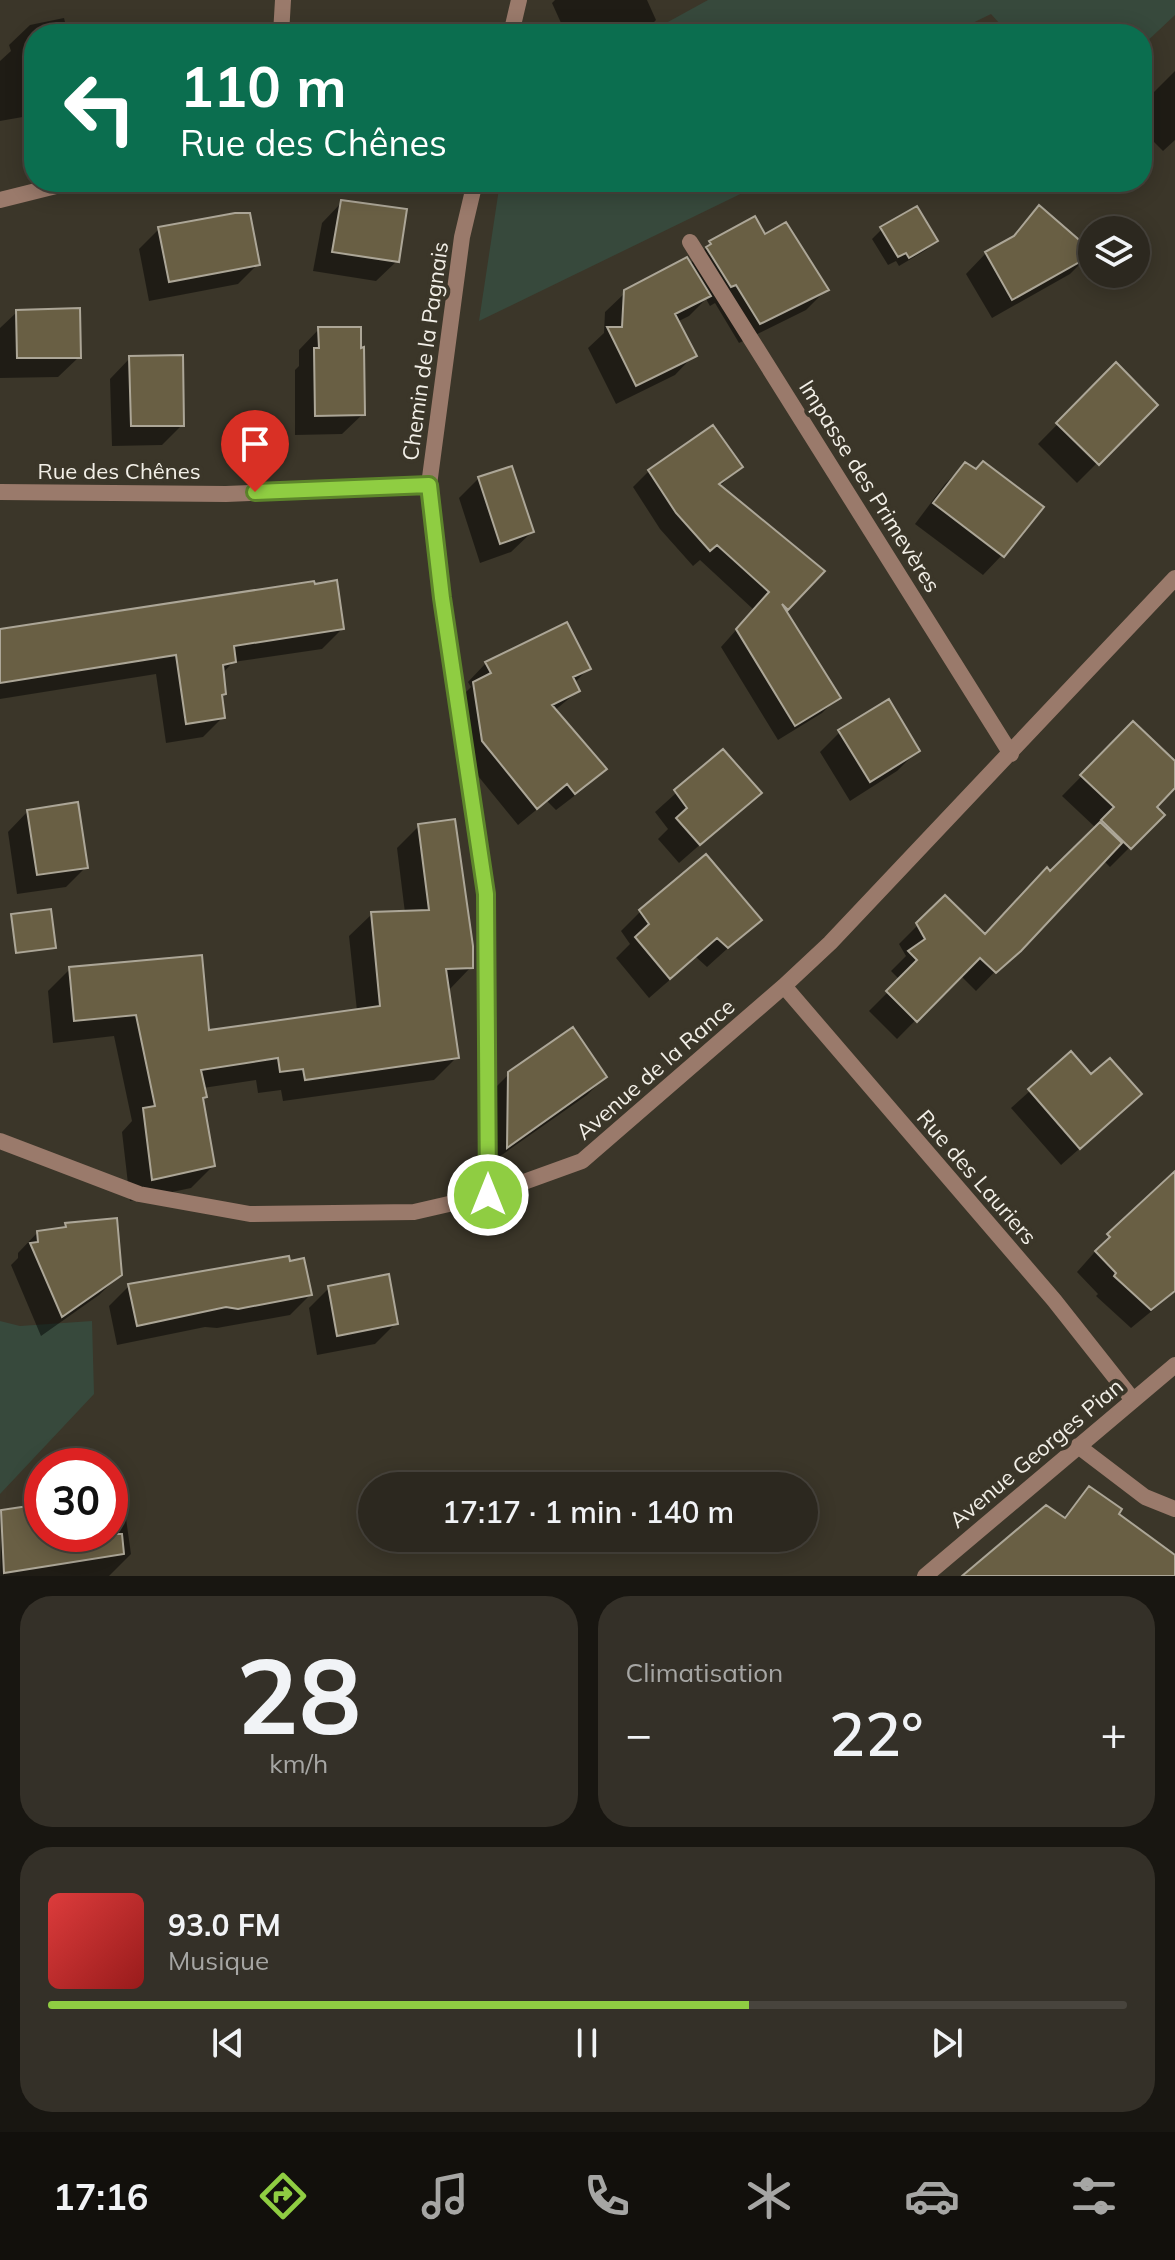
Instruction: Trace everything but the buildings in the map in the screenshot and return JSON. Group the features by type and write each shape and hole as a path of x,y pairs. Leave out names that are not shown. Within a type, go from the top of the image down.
{"street":[{"path":"282,24 283,0"},
{"path":"513,24 519,0"},
{"path":"0,200 32,192"},
{"name":"Chemin de la Pagnais","path":"473,192 462,237 429,485 442,598 486,894 488,1195"},
{"name":"Impasse des Primevères","path":"690,242 1011,754"},
{"name":"Rue des Chênes","path":"0,492 226,494 429,485"},
{"name":"Avenue de la Rance","path":"0,1141 139,1194 250,1214 414,1212 488,1195 582,1161 830,943 1175,578"},
{"name":"Rue des Lauriers","path":"784,986 1054,1300 1133,1400"},
{"name":"Avenue Georges Pian","path":"925,1576 1175,1365"},
{"path":"1078,1446 1145,1497 1175,1509"}],"green space":[{"path":"708,0 1175,0 1175,15 1152,37 1152,24 1000,24 991,14 970,24 664,24"},
{"path":"498,192 744,192 479,321"},
{"path":"0,1321 20,1326 92,1321 94,1394 43,1448 24,1448 24,1468 0,1494"}],"route":[{"path":"255,492 429,485 442,598 486,894 488,1195"}]}
